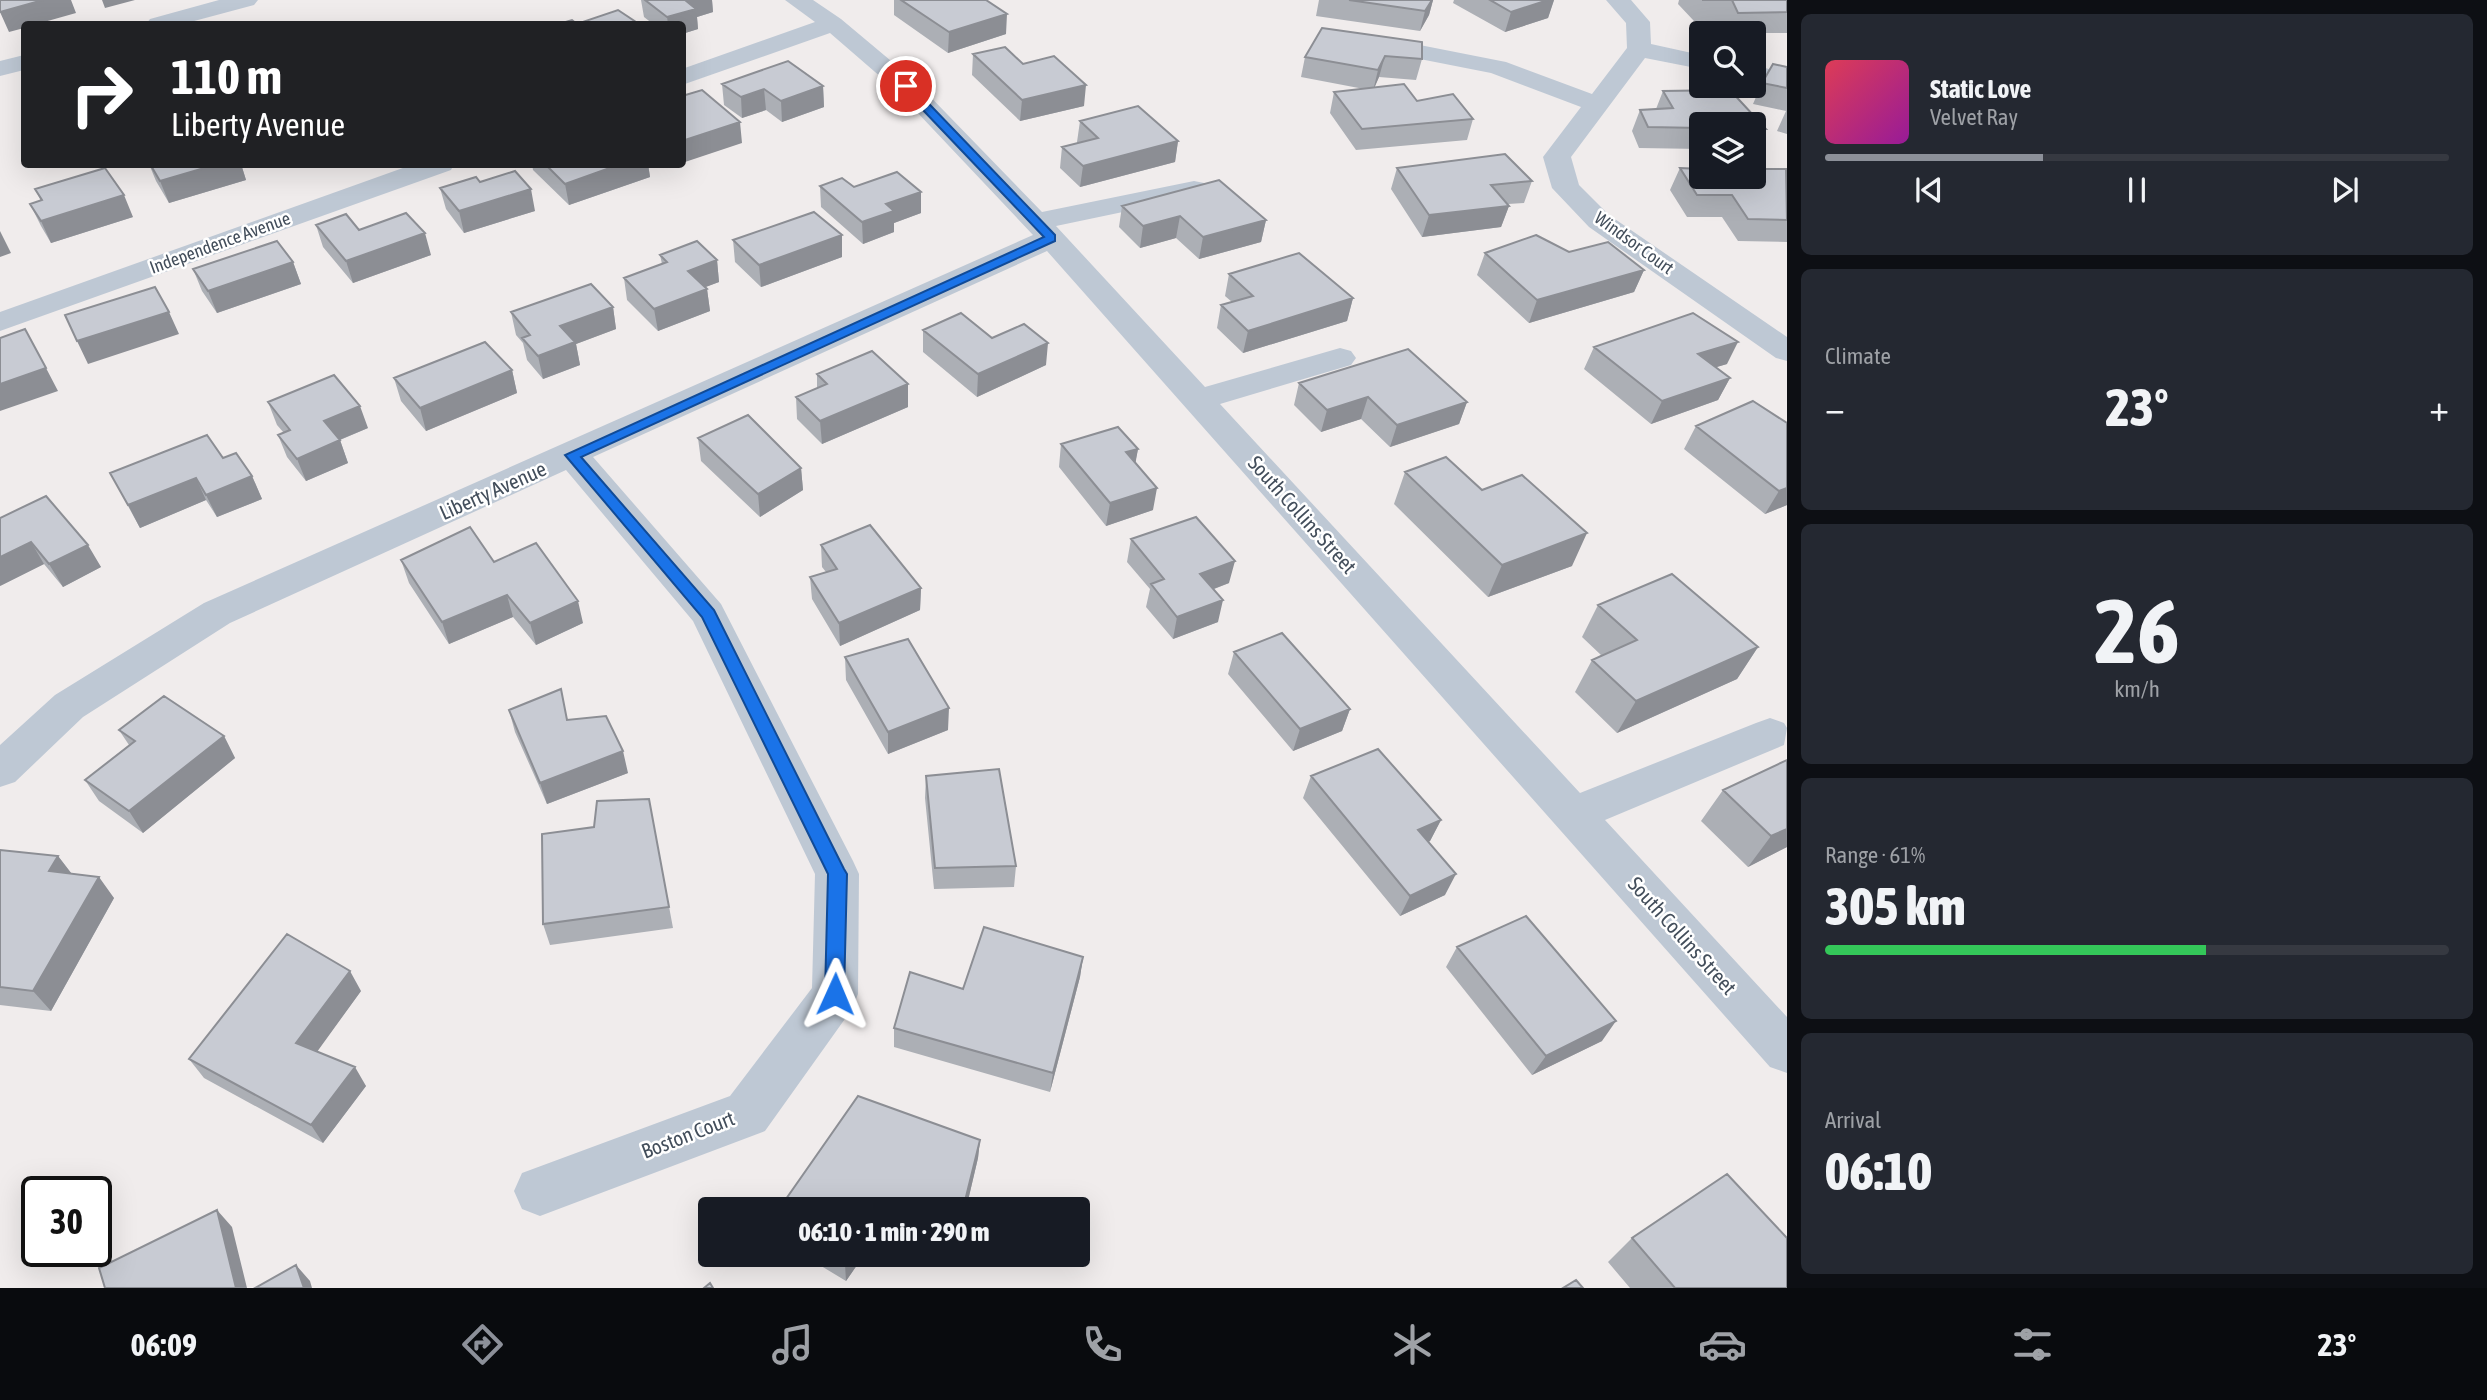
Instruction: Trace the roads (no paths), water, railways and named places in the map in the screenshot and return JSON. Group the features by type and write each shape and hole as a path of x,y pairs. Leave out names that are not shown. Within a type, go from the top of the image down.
{"street":[{"path":"169,21 246,0"},
{"name":"South Collins Street","path":"797,0 833,24 906,86 1044,230 1787,1051"},
{"path":"1618,0 1638,22 1639,49 1689,59"},
{"path":"686,77 833,24"},
{"path":"1344,38 1497,67 1596,104"},
{"name":"Windsor Court","path":"1639,49 1557,157 1566,188 1599,220 1787,351"},
{"path":"0,69 21,63"},
{"path":"1766,76 1787,82"},
{"name":"Independence Avenue","path":"0,322 430,168"},
{"name":"Liberty Avenue","path":"0,770 69,706 216,613 572,455 1044,230 1194,189"},
{"path":"1198,400 1340,358"},
{"name":"Boston Court","path":"540,1191 747,1114 835,994 838,874 708,614 572,455"},
{"path":"1573,814 1770,734"}]}
